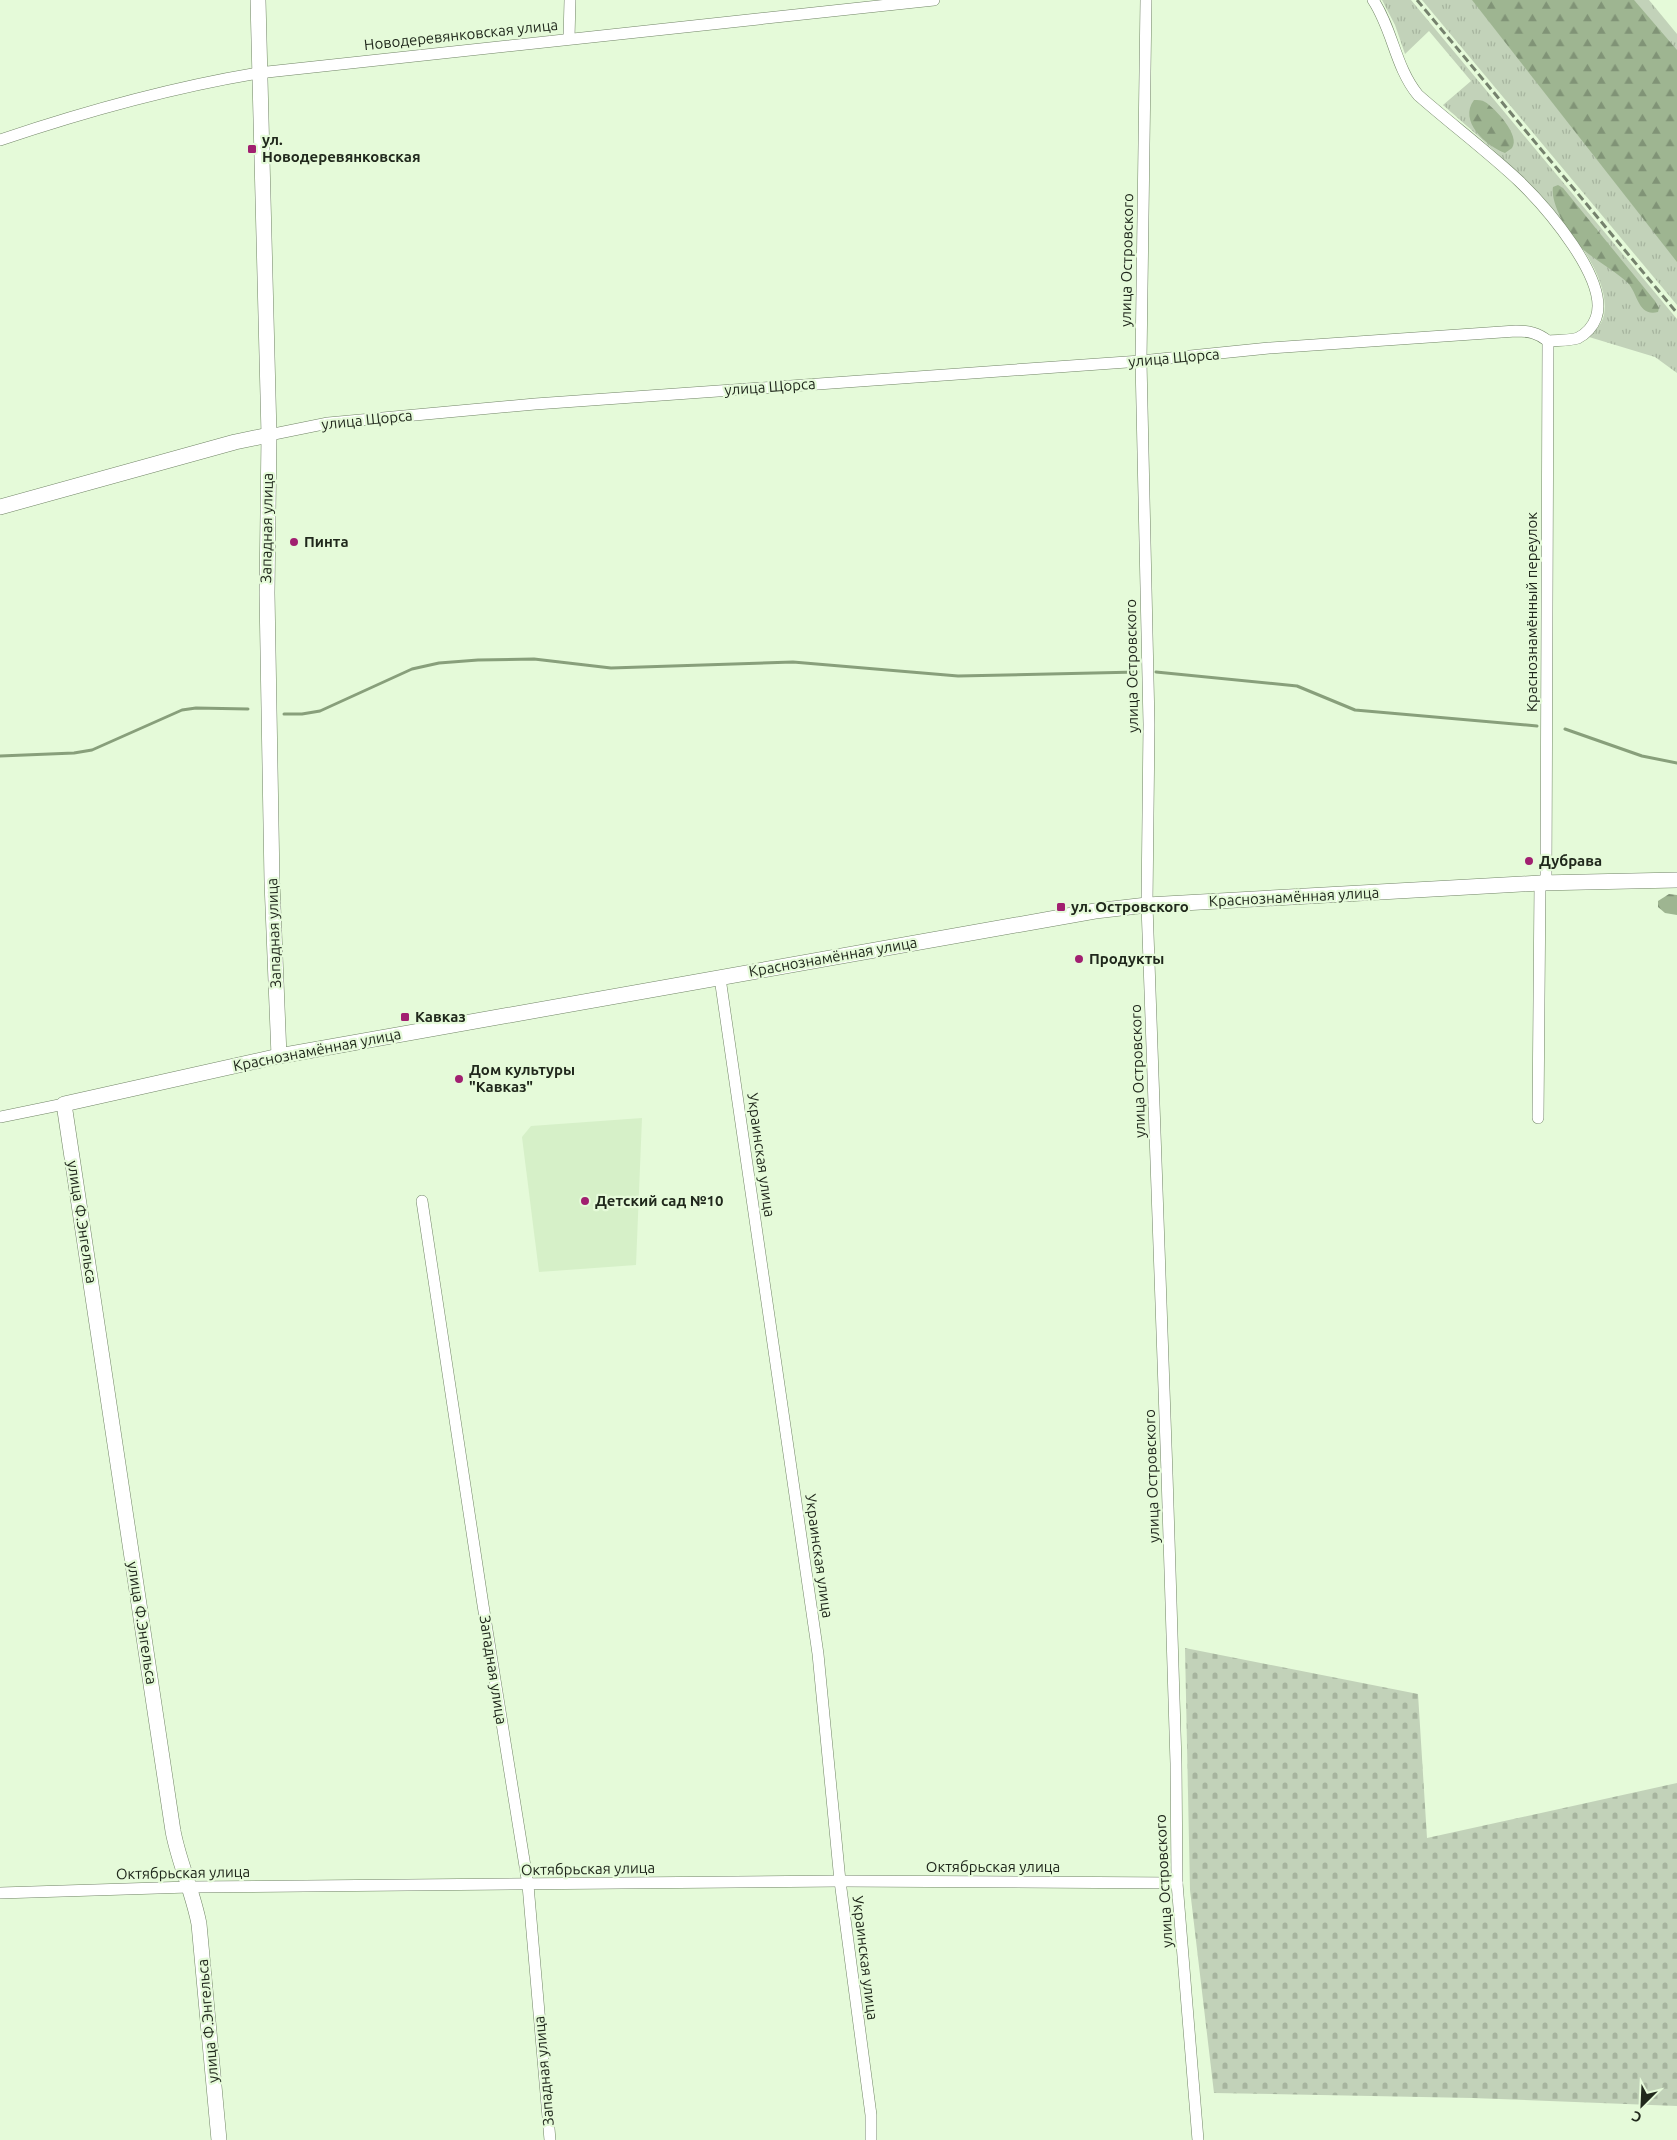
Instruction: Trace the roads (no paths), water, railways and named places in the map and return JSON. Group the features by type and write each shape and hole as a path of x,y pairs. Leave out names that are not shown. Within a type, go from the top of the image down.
{"main road":[{"name":"Западная улица","path":"258,0 258,73 269,435 266,593 272,882 279,1056"},
{"name":"улица Щорса","path":"0,507 235,442 269,435"},
{"name":"Краснознамённая улица","path":"64,1104 279,1056 1028,922 1147,905 1543,882 1677,880"},
{"name":"улица Ф.Энгельса","path":"64,1104 173,1831 199,1924 219,2140"}],"street":[{"path":"569,38 570,0"},
{"name":"Новодеревянковская улица","path":"0,140 133,98 178,87 258,73 934,0"},
{"name":"улица Островского","path":"1146,0 1141,361 1149,724 1147,905 1170,1552 1177,1883 1198,2140"},
{"path":"1372,0 1384,19 1402,70 1418,95 1521,183 1574,247 1589,272 1598,300 1594,322 1578,338 1548,341"},
{"name":"улица Щорса","path":"269,435 328,423 536,404 1141,361 1269,348 1516,331 1530,332 1548,341"},
{"name":"Краснознамённый переулок","path":"1538,1118 1543,882 1548,341"},
{"name":"Украинская улица","path":"720,978 818,1654 840,1881 872,2140"},
{"name":"Краснознамённая улица","path":"0,1117 64,1104"},
{"name":"Западная улица","path":"422,1201 483,1605 528,1885 550,2140"},
{"name":"Октябрьская улица","path":"0,1893 189,1887 840,1881 1177,1883"}],"waterway":[{"path":"284,714 320,711 412,669 439,663 478,660 534,659 611,668 793,662 958,676 1138,672"},
{"path":"1156,672 1297,686 1355,710 1537,726"},
{"path":"0,756 74,753 92,750 182,710 196,708 248,709"},
{"path":"1565,729 1642,756 1677,763"}],"railway":[{"path":"1417,0 1677,313"}],"place":[{"name":"ул. Новодеревянковская","path":"252,149"},
{"name":"Пинта","path":"294,542"},
{"name":"Дубрава","path":"1529,861"},
{"name":"ул. Островского","path":"1061,907"},
{"name":"Продукты","path":"1079,959"},
{"name":"Кавказ","path":"405,1017"},
{"name":"Дом культуры \"Кавказ\"","path":"459,1079"},
{"name":"Детский сад №10","path":"585,1201"}]}
